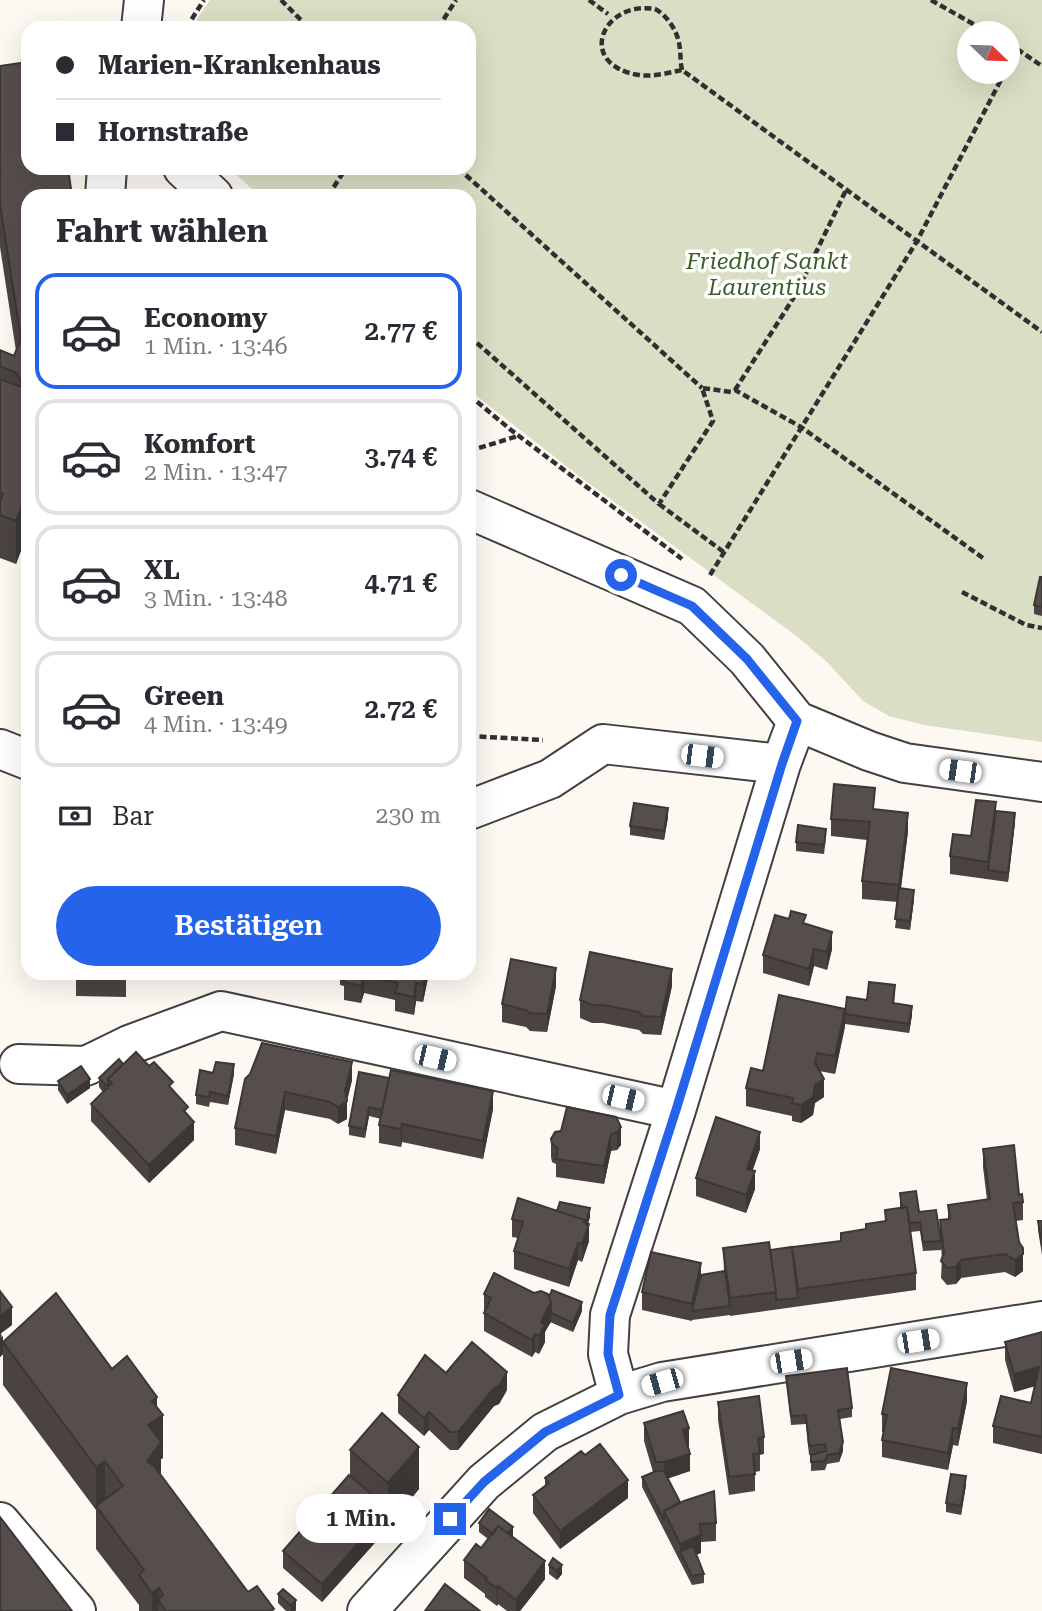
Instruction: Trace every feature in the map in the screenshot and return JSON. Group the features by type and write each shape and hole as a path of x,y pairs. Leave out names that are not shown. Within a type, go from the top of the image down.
{"street":[{"path":"142,21 144,0"},
{"path":"190,175 206,189"},
{"path":"476,509 692,606 747,659 797,721 905,763 1042,782"},
{"path":"619,1395 608,1354 610,1315 797,721"},
{"path":"476,807 550,779 603,744 782,764"},
{"path":"0,749 21,757"},
{"path":"19,1064 86,1066 129,1045 221,1011 676,1110"},
{"path":"367,1611 484,1482 545,1432 619,1395 662,1382 1042,1321"},
{"path":"0,1522 76,1611"}],"path":[{"path":"190,21 204,0"},
{"path":"281,0 302,21"},
{"path":"442,21 456,0"},
{"path":"589,0 608,14"},
{"path":"931,0 968,21"},
{"path":"634,3 643,3 659,10 672,26 679,43 682,71"},
{"path":"617,8 608,14 600,33 607,60 620,70 639,75 682,71 1042,332"},
{"path":"1020,52 1042,66"},
{"path":"692,606 917,242 999,84"},
{"path":"466,175 702,388 713,421 659,503"},
{"path":"702,388 731,392 735,390 796,294 846,190"},
{"path":"476,342 659,503 725,553"},
{"path":"735,390 801,426 983,558"},
{"path":"476,401 689,564 692,606"},
{"path":"476,449 519,436"},
{"path":"962,592 1026,625 1042,628"},
{"path":"476,736 549,741"}],"green space":[{"name":"Friedhof Sankt Laurentius","path":"210,0 1042,0 1042,742 924,725 889,716 863,701 826,661 795,635 587,482 476,395 476,189 252,189 237,175 476,175 476,21 196,21"}],"building":[{"path":"21,63 21,175 69,175 71,189 21,189 21,339 0,204 0,66"},
{"path":"21,339 21,382 17,373 0,366 0,350 14,356"},
{"path":"0,379 21,387 21,507 16,521 0,515 3,494 0,493"},
{"path":"1042,577 1042,607 1034,605"},
{"path":"834,784 875,788 873,809 908,813 899,885 862,881 870,822 831,819"},
{"path":"976,800 996,802 988,862 950,856 953,834 971,836"},
{"path":"634,803 668,808 664,831 630,826"},
{"path":"996,811 1015,813 1008,873 988,870"},
{"path":"798,825 826,829 824,845 796,842"},
{"path":"899,888 914,890 910,921 895,919"},
{"path":"791,911 806,915 803,923 832,932 827,952 814,949 809,969 763,955 775,915 789,919"},
{"path":"590,952 672,969 661,1017 643,1016 639,1012 592,1005 580,1000"},
{"path":"511,959 556,968 547,1014 530,1013 502,1004"},
{"path":"344,980 363,980 361,986"},
{"path":"383,980 424,980 423,984 416,983 414,997 395,993 398,983"},
{"path":"869,982 895,985 893,1003 912,1006 909,1024 845,1014 847,997 867,1000"},
{"path":"779,995 845,1009 835,1056 817,1053 815,1063 824,1079 815,1085 813,1097 801,1105 792,1103 793,1098 746,1088 751,1068 763,1071"},
{"path":"262,1043 352,1062 345,1091 347,1101 338,1107 330,1102 285,1092 276,1136 235,1128 245,1079 250,1074"},
{"path":"136,1052 149,1066 154,1062 173,1082 169,1086 188,1107 184,1111 194,1122 149,1165 91,1104 112,1083 108,1079"},
{"path":"119,1059 123,1064 108,1079 108,1087 99,1078"},
{"path":"216,1062 234,1064 228,1096 210,1092 209,1097 196,1095 200,1070 213,1073"},
{"path":"81,1066 90,1079 67,1095 58,1081"},
{"path":"391,1070 493,1091 483,1141 402,1124 401,1129 379,1125"},
{"path":"359,1072 389,1078 382,1110 369,1107 365,1129 349,1126"},
{"path":"567,1107 616,1117 621,1127 611,1134 604,1166 556,1159 558,1148 552,1144 551,1139 555,1132 561,1131"},
{"path":"716,1117 760,1132 747,1169 755,1171 746,1195 696,1178"},
{"path":"1014,1145 1019,1195 1022,1194 1023,1202 1013,1203 1023,1254 1015,1260 1005,1254 961,1260 956,1267 947,1268 941,1261 944,1252 940,1220 950,1219 948,1205 990,1199 983,1149"},
{"path":"916,1191 919,1212 936,1210 941,1241 923,1242 920,1222 909,1223 907,1207 902,1208 900,1193"},
{"path":"518,1198 585,1220 584,1222 589,1224 582,1244 578,1243 569,1269 514,1251 523,1222 512,1219"},
{"path":"560,1202 590,1208 586,1223 585,1220 557,1211"},
{"path":"907,1207 916,1273 798,1289 792,1247 841,1241 841,1233 866,1229 866,1224 886,1221 885,1210"},
{"path":"1038,1221 1042,1221 1042,1246"},
{"path":"769,1242 776,1292 730,1298 723,1248"},
{"path":"792,1247 798,1298 776,1300 770,1250"},
{"path":"651,1252 701,1263 692,1304 642,1292"},
{"path":"725,1271 730,1306 692,1311 701,1275"},
{"path":"494,1273 534,1293 541,1291 548,1294 551,1302 541,1322 545,1325 539,1336 535,1334 532,1340 484,1313 491,1298 484,1294"},
{"path":"552,1290 582,1302 573,1323 551,1313 549,1297"},
{"path":"0,1291 12,1307 0,1316"},
{"path":"56,1293 112,1369 127,1356 157,1397 152,1401 163,1415 148,1425 161,1442 147,1461 154,1466 248,1592 257,1586 274,1609 166,1611 158,1600 163,1595 159,1588 152,1593 139,1575 144,1570 96,1506 123,1486 105,1461 96,1467 3,1342"},
{"path":"1042,1332 1042,1437 993,1426 1001,1396 1031,1403 1039,1367 1014,1374 1005,1342"},
{"path":"472,1342 507,1372 499,1386 494,1388 458,1432 450,1432 429,1412 424,1418 398,1395 425,1355 446,1373"},
{"path":"847,1368 852,1408 838,1410 843,1442 839,1453 827,1455 825,1461 811,1462 811,1455 826,1451 825,1444 809,1446 806,1415 791,1416 786,1376"},
{"path":"891,1368 967,1383 958,1429 953,1428 948,1453 882,1440 887,1415 882,1414"},
{"path":"759,1396 764,1437 758,1438 760,1453 753,1454 755,1474 729,1477 718,1402"},
{"path":"683,1411 689,1428 683,1430 690,1454 656,1462 644,1423"},
{"path":"382,1413 419,1447 388,1483 350,1450"},
{"path":"600,1444 628,1480 560,1531 533,1495 549,1483 545,1478 581,1451 585,1455"},
{"path":"656,1471 664,1471 680,1502 664,1511 664,1520 642,1477"},
{"path":"951,1474 966,1476 961,1506 946,1503"},
{"path":"349,1475 389,1509 322,1584 283,1551"},
{"path":"714,1491 716,1523 700,1524 701,1535 680,1544 664,1511"},
{"path":"489,1509 513,1527 508,1533 498,1526 493,1534 479,1523"},
{"path":"0,1517 72,1611 0,1611"},
{"path":"498,1526 545,1561 516,1600 485,1580 487,1578 464,1560 476,1544 481,1548"},
{"path":"693,1546 704,1574 692,1576 680,1552"},
{"path":"553,1558 562,1565 557,1571 549,1565"},
{"path":"445,1584 480,1611 425,1611"},
{"path":"283,1589 296,1600 291,1606 278,1594"}],"route":[{"path":"450,1519 484,1482 545,1432 619,1395 608,1354 610,1315 797,721 747,659 692,606 621,575"}]}
